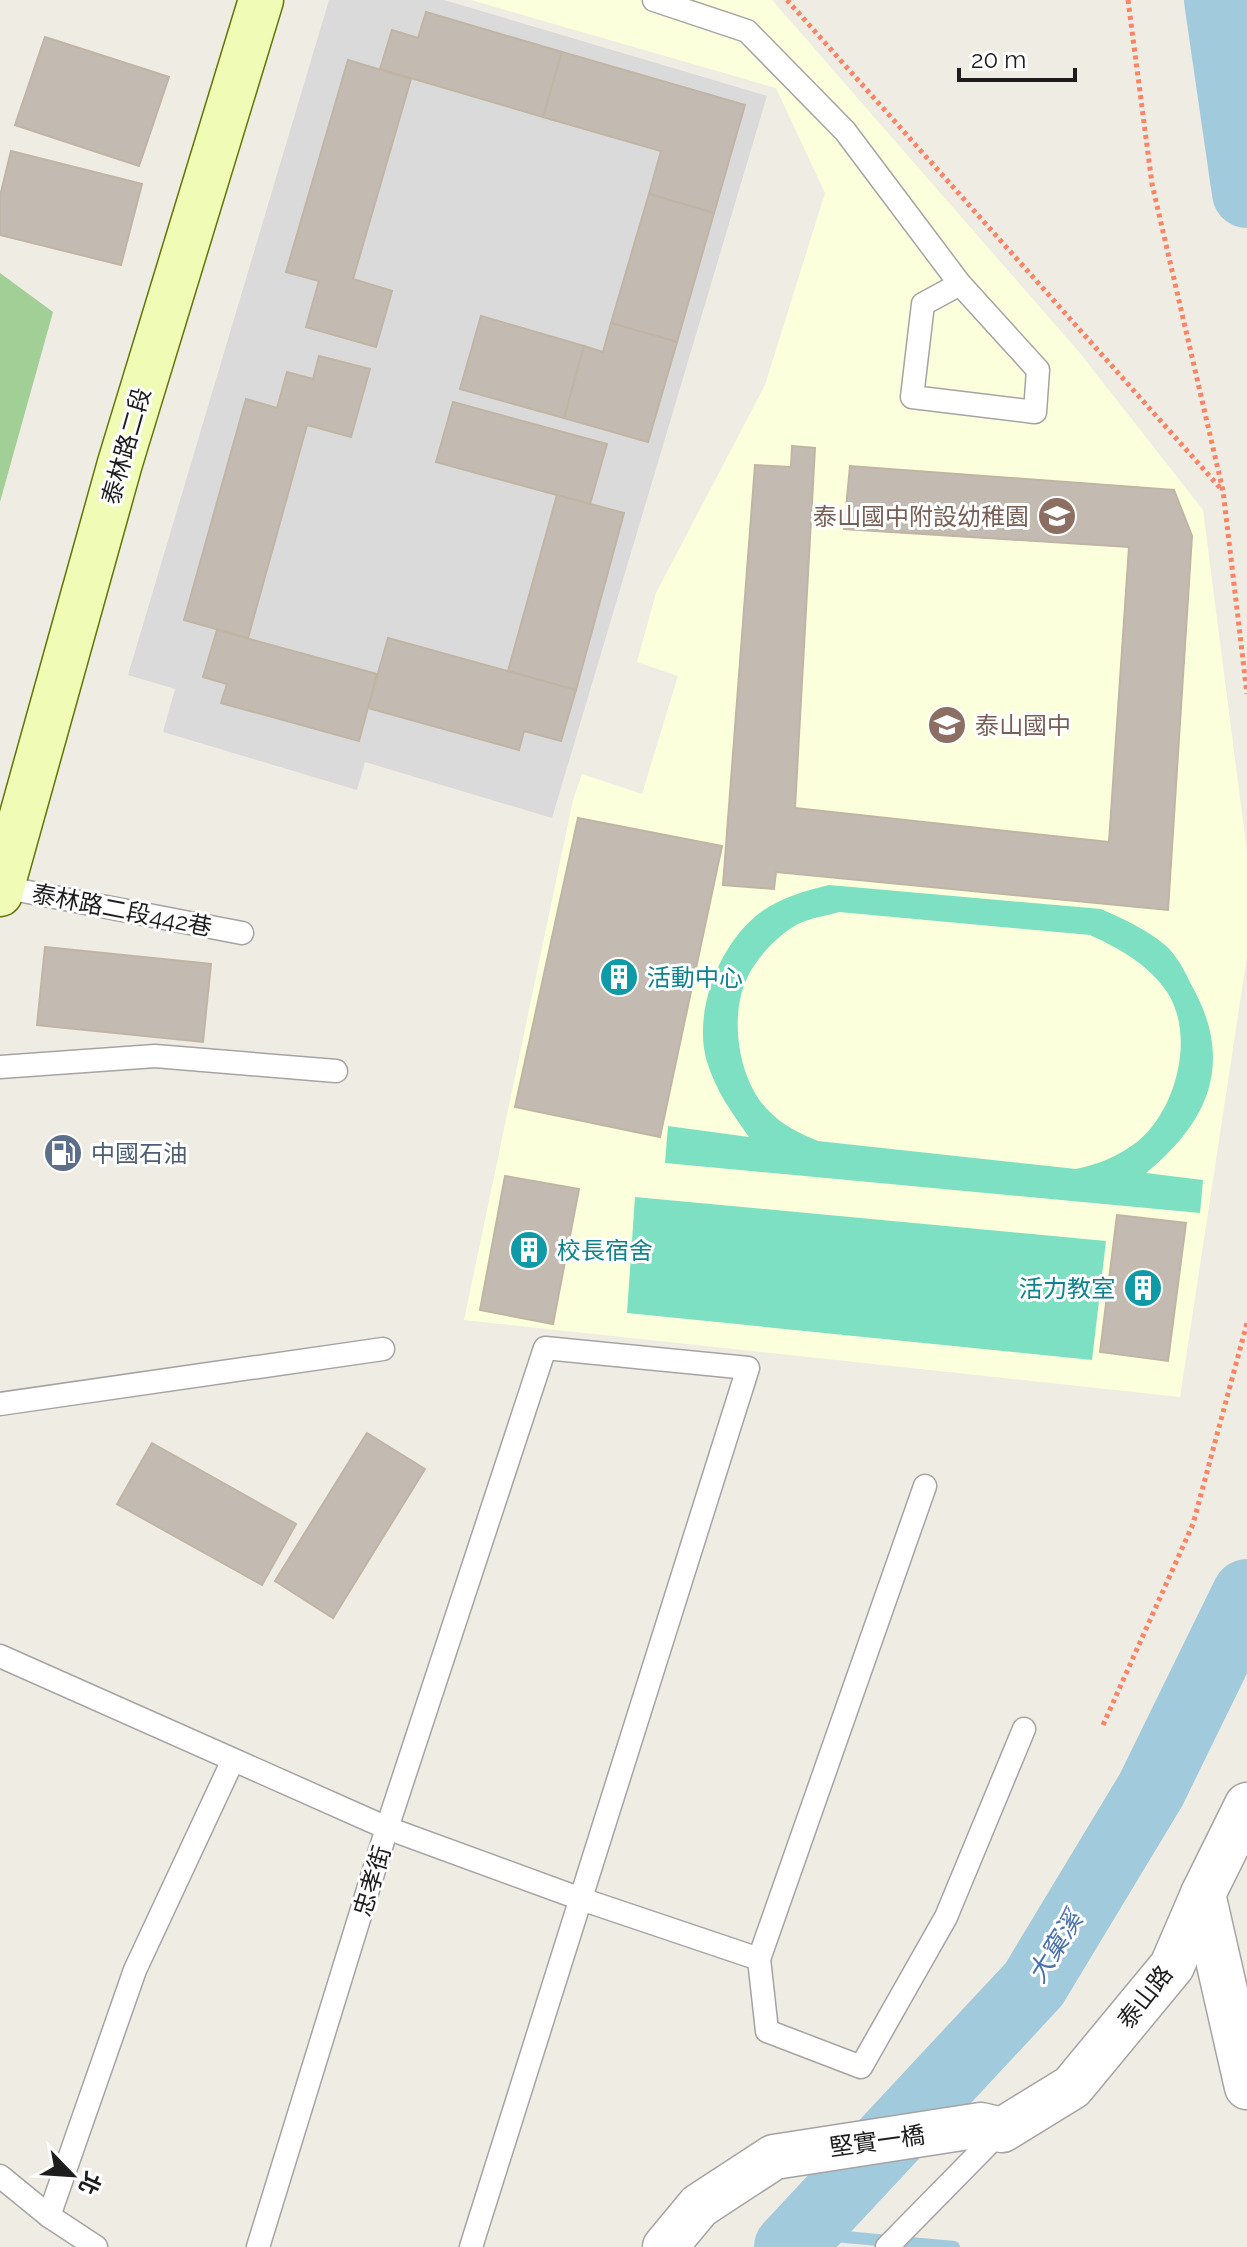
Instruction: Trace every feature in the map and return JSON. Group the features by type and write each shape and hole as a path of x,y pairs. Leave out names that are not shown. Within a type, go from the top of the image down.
{"main road":[{"name":"泰林路二段","path":"1,891 120,463 261,0"}],"street":[{"name":"泰山路","path":"992,2128 1072,2087 1172,1966 1247,1805"},
{"path":"1203,1894 1247,2087"},
{"name":"堅實一橋","path":"665,2247 699,2206 774,2157 992,2128"}],"lane":[{"path":"654,0 747,31 845,131 960,284 1038,370 1035,412 912,397 923,304 960,284"},
{"name":"泰林路二段442巷","path":"1,891 242,933"},
{"path":"0,1067 155,1056 336,1071"},
{"path":"471,2247 581,1899 748,1368 545,1348 387,1828 581,1899 759,1959"},
{"path":"0,1404 383,1349"},
{"path":"925,1486 759,1959 767,2031 861,2067 946,1917 1024,1729"},
{"name":"忠孝街","path":"0,1656 387,1828 258,2247"},
{"path":"49,2216 135,1970 233,1760"},
{"path":"887,2247 992,2128"},
{"path":"0,2176 49,2216 96,2247"}],"path":[{"path":"787,0 1223,491"},
{"path":"1128,0 1152,184 1223,491 1247,694"},
{"path":"1103,1725 1193,1524 1247,1323"}],"shaded area":[{"path":"329,0 444,0 767,96 552,818 365,762 357,790 163,732 175,689 128,675"},
{"name":"泰山國中","path":"471,0 772,0 1079,352 1203,510 1247,852 1247,956 1180,1397 464,1320 573,800 582,774 642,794 678,676 637,662 656,593 765,385 825,193 776,88"}],"green space":[{"path":"0,273 53,312 0,502"},
{"path":"829,885 1101,909 1142,929 1165,945 1180,964 1205,1013 1212,1040 1213,1064 1209,1088 1200,1111 1168,1153 1146,1173 1203,1180 1200,1213 665,1163 668,1126 749,1137 720,1092 707,1062 703,1022 713,980 733,941 761,912 794,895","holes":["839,912 1090,935 1123,952 1151,973 1167,992 1176,1010 1180,1030 1178,1072 1162,1112 1137,1142 1108,1159 1076,1169 818,1141 776,1118 751,1085 744,1067 738,1029 742,992 752,968 763,954 783,934 803,922"]},
{"path":"635,1197 1106,1241 1092,1360 627,1313"}],"building":[{"path":"426,12 562,52 543,117 380,69 392,30 418,38"},
{"path":"45,37 169,77 139,166 15,125"},
{"path":"562,52 745,105 714,213 649,194 661,151 543,117"},
{"path":"348,60 411,79 353,279 392,291 376,347 306,327 319,281 286,272"},
{"path":"11,151 142,184 121,265 0,235 0,196"},
{"path":"649,194 714,213 677,342 611,323"},
{"path":"481,316 584,346 564,418 460,389"},
{"path":"611,323 677,342 648,442 564,418 584,346 603,352"},
{"path":"319,356 370,369 351,437 307,425 248,638 184,620 246,399 277,408 287,372 313,379"},
{"path":"453,402 607,444 590,504 436,462"},
{"path":"792,446 815,448 795,808 1109,842 1129,547 844,529 850,466 1174,490 1192,536 1168,910 776,872 774,889 723,885 755,465 791,467"},
{"path":"557,495 624,513 576,690 508,671"},
{"path":"217,630 377,674 359,741 221,703 227,684 203,677"},
{"path":"388,638 576,690 561,741 524,731 519,750 368,708"},
{"name":"活動中心","path":"578,818 722,846 660,1137 515,1107"},
{"path":"45,947 211,964 203,1042 37,1025"},
{"name":"校長宿舍","path":"505,1176 579,1189 553,1324 480,1310"},
{"name":"活力教室","path":"1117,1215 1186,1223 1168,1361 1100,1352"},
{"path":"367,1433 425,1469 333,1618 275,1581"},
{"path":"152,1443 296,1524 262,1585 117,1504"}],"waterway":[{"name":"大窠溪","path":"1219,0 1247,193"},
{"name":"大窠溪","path":"789,2247 1034,1984 1151,1790 1247,1594"},
{"path":"802,2233 954,2247"}],"place":[{"name":"泰山國中附設幼稚園","path":"1057,516"},
{"name":"泰山國中","path":"947,725"},
{"name":"活動中心","path":"619,977"},
{"name":"中國石油","path":"63,1153"},
{"name":"校長宿舍","path":"529,1250"},
{"name":"活力教室","path":"1143,1288"}]}
